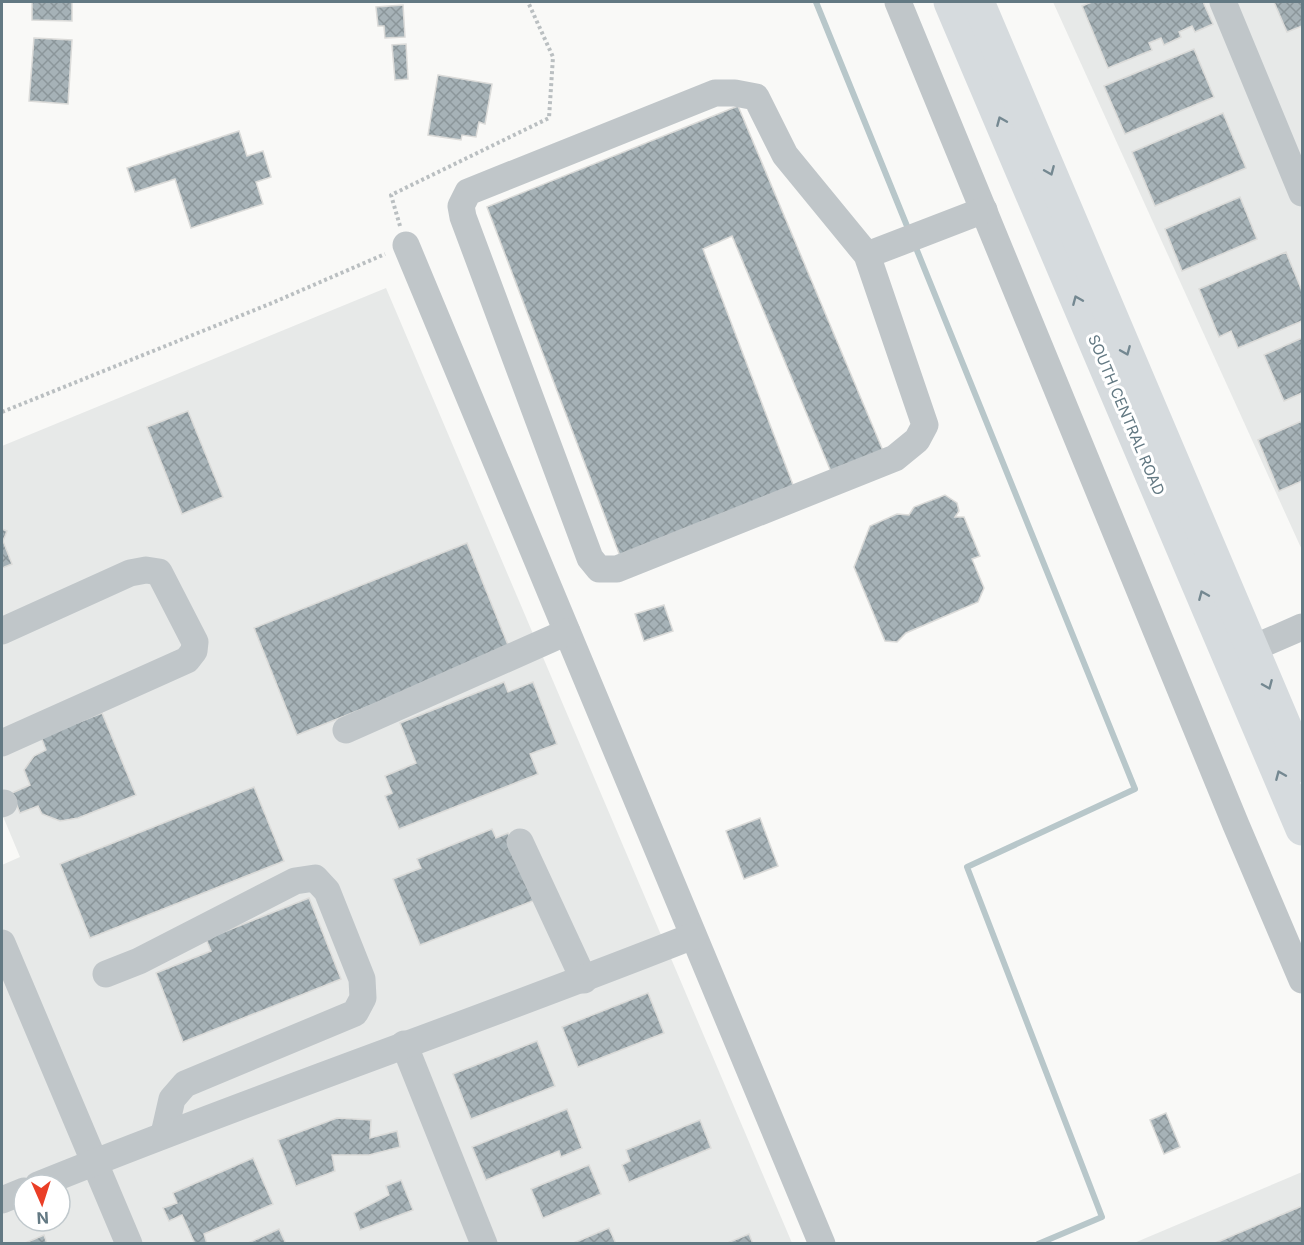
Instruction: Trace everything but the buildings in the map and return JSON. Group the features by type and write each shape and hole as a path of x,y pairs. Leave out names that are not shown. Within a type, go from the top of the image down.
{"main road":[{"name":"SOUTH CENTRAL ROAD","path":"950,2 1241,654 1302,766"},
{"name":"SOUTH CENTRAL ROAD","path":"978,2 1241,654 1302,829"}],"street":[{"path":"898,2 1302,980"},
{"path":"1223,2 1302,193"},
{"path":"715,93 735,93 756,97 785,155 867,255 925,425 917,440 895,458 617,568 599,569 590,558 463,217 461,206 468,192 715,93"},
{"path":"867,255 984,210"},
{"path":"406,245 822,1244"},
{"path":"2,631 130,573 146,570 159,572 195,642 194,651 187,660 2,743"},
{"path":"1241,654 1302,627"},
{"path":"346,730 567,632"},
{"path":"520,842 584,980"},
{"path":"106,974 139,961 295,881 315,878 327,891 362,979 363,998 355,1013 184,1084 172,1099 164,1134"},
{"path":"67,1173 164,1134 404,1044 584,980 693,936"},
{"path":"2,943 129,1244"},
{"path":"404,1044 484,1244"}],"path":[{"path":"2,412 272,303 406,245 391,195 549,118 553,57 528,2"}],"shaded area":[{"path":"1053,2 1302,2 1302,550"},
{"path":"386,288 792,1243 2,1243 2,865 20,857 2,814 2,446"},
{"path":"1302,1172 1302,1243 1134,1243"}],"waterway":[{"path":"816,2 909,231"},
{"path":"914,243 1135,789 967,867 1102,1217 1038,1244"}]}
